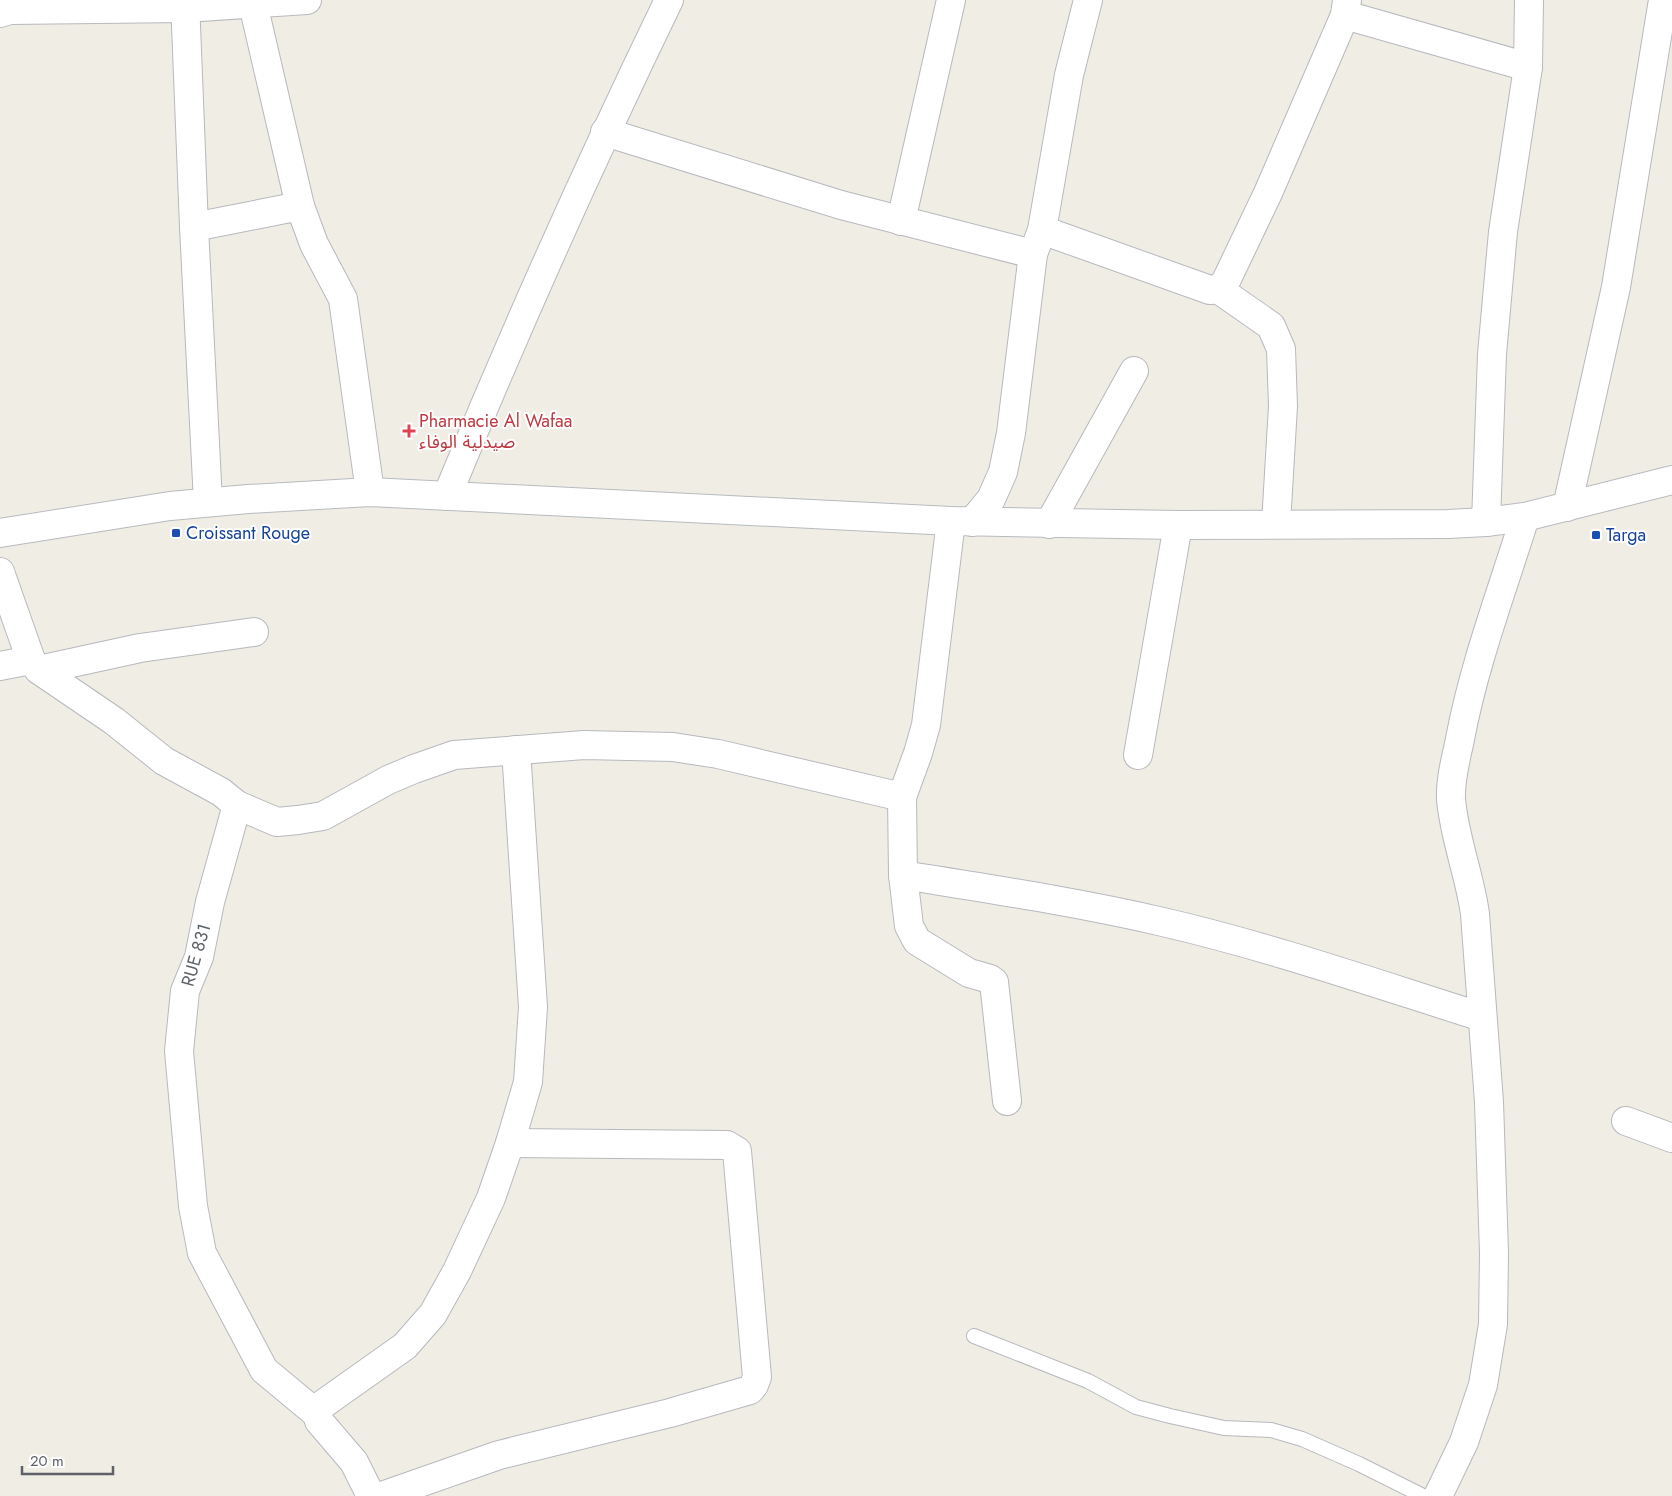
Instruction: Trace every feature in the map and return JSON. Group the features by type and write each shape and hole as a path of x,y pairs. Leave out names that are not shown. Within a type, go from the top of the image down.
{"street":[{"path":"7,8 253,4 308,0"},
{"path":"447,496 502,361 605,132 668,0"},
{"path":"901,220 951,0"},
{"path":"1008,1101 994,982 969,973 917,941 909,926 903,875 902,797 926,725 962,521 991,499 1003,472 1011,433 1038,242 1069,75 1088,0"},
{"path":"1486,522 1492,354 1502,242 1528,67 1529,0"},
{"path":"1568,507 1616,287 1663,0"},
{"path":"185,4 208,502"},
{"path":"253,4 300,206 314,244 343,299 370,492"},
{"path":"605,132 841,205 901,220 1038,242 1210,290 1218,288 1224,283 1268,193 1346,8 1528,67"},
{"path":"194,227 300,206"},
{"path":"1218,288 1271,326 1281,350 1283,406 1276,524"},
{"path":"1049,524 1134,371"},
{"path":"0,533 131,511 208,502 370,492 1049,524 1178,525 1486,522 1525,518 1672,480"},
{"path":"1438,1496 1464,1442 1483,1385 1493,1324 1494,1234 1489,1102 1473,896 1454,817 1451,799 1452,775 1474,679 1525,518"},
{"path":"1138,754 1178,525"},
{"path":"0,572 35,665 114,720 164,761 221,792 237,805 277,822 322,816 388,780 454,755 584,745 673,747 718,754 902,797"},
{"path":"0,666 35,665 254,632"},
{"path":"317,1414 319,1407 405,1346 432,1314 457,1271 491,1198 510,1143 528,1082 533,1007 516,750"},
{"name":"RUE 831","path":"237,805 210,902 199,957 185,991 178,1052 193,1206 202,1253 264,1370 317,1414 318,1422 354,1462 371,1496"},
{"path":"903,875 1062,901 1165,922 1304,961 1482,1017"},
{"path":"1626,1122 1672,1138"},
{"path":"382,1496 499,1456 670,1413 750,1390 757,1377 737,1151 727,1145 510,1143"}],"lane":[{"path":"974,1336 1088,1381 1136,1407 1224,1428 1271,1430 1302,1439 1359,1464 1423,1496"}],"place":[{"name":"Pharmacie Al Wafaa صيدلية الوفاء","path":"409,431"},
{"name":"Croissant Rouge","path":"176,533"},
{"name":"Targa","path":"1596,535"}]}
